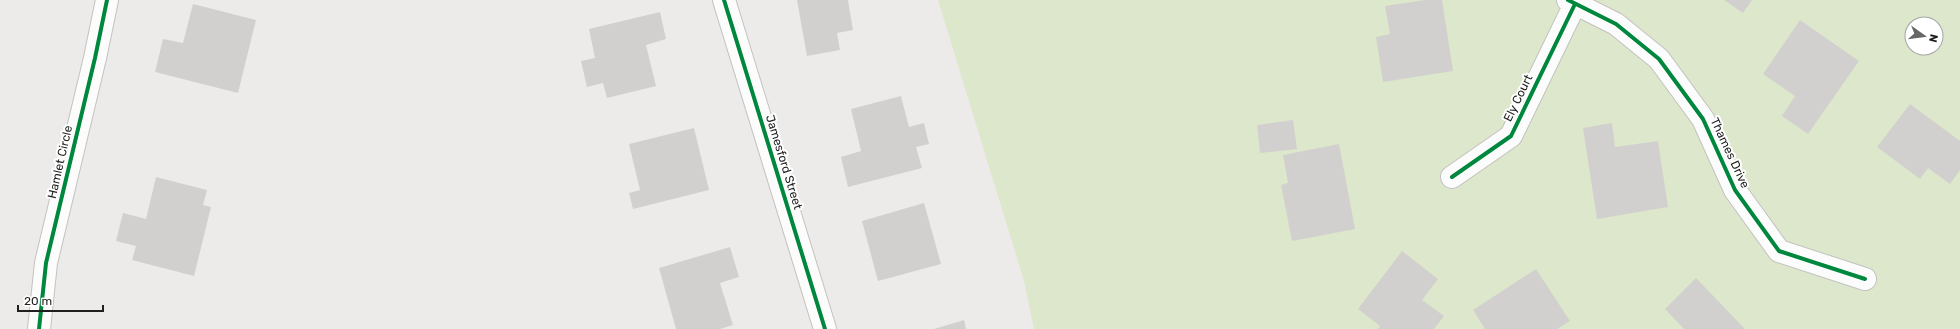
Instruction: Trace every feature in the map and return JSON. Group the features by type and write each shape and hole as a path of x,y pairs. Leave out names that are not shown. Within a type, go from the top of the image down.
{"street":[{"name":"Hamlet Circle","path":"39,329 46,263 95,58 107,0"},
{"name":"Jamesford Street","path":"724,0 825,329"},
{"name":"Ely Court","path":"1452,178 1511,136 1572,2"},
{"name":"Thames Drive","path":"1572,2 1616,24 1659,59 1703,119 1735,190 1779,251 1865,279"}],"green space":[{"path":"938,0 1960,0 1960,329 1034,329 1024,281"}],"building":[{"path":"797,0 848,0 853,30 837,33 840,50 807,56"},
{"path":"1425,0 1442,0 1453,71 1383,82 1376,37 1390,34 1385,6"},
{"path":"1724,0 1752,0 1743,13"},
{"path":"193,4 256,20 238,93 155,72 163,39 183,43"},
{"path":"660,12 666,39 646,45 656,86 607,98 603,83 587,87 581,61 595,58 589,29"},
{"path":"1800,20 1859,61 1808,134 1782,116 1795,96 1763,74"},
{"path":"901,96 909,127 924,123 929,144 916,147 922,168 848,187 841,157 861,151 851,109"},
{"path":"1910,104 1960,141 1960,170 1950,184 1928,168 1920,179 1877,147"},
{"path":"1293,120 1297,149 1260,153 1257,125"},
{"path":"1612,123 1615,147 1658,141 1668,207 1597,219 1583,128"},
{"path":"694,128 709,190 633,209 629,193 640,190 629,144"},
{"path":"1339,144 1355,229 1292,241 1281,185 1288,183 1283,155"},
{"path":"156,177 207,190 203,205 211,207 194,276 132,260 136,246 116,241 123,213 146,219"},
{"path":"924,203 941,264 878,281 862,221"},
{"path":"730,247 739,277 720,283 733,325 720,329 676,329 659,268"},
{"path":"1402,251 1438,279 1422,300 1444,316 1434,329 1378,329 1380,326 1358,309"},
{"path":"1536,269 1570,321 1557,329 1485,329 1473,310"},
{"path":"1696,278 1745,329 1684,329 1665,309"},
{"path":"964,320 966,329 934,329"}],"cycle path":[{"path":"39,329 46,263 95,58 107,0"},
{"path":"724,0 825,329"},
{"path":"1568,0 1616,24 1659,59 1703,119 1735,190 1779,251 1865,279"},
{"path":"1452,177 1511,136 1575,4"}]}
